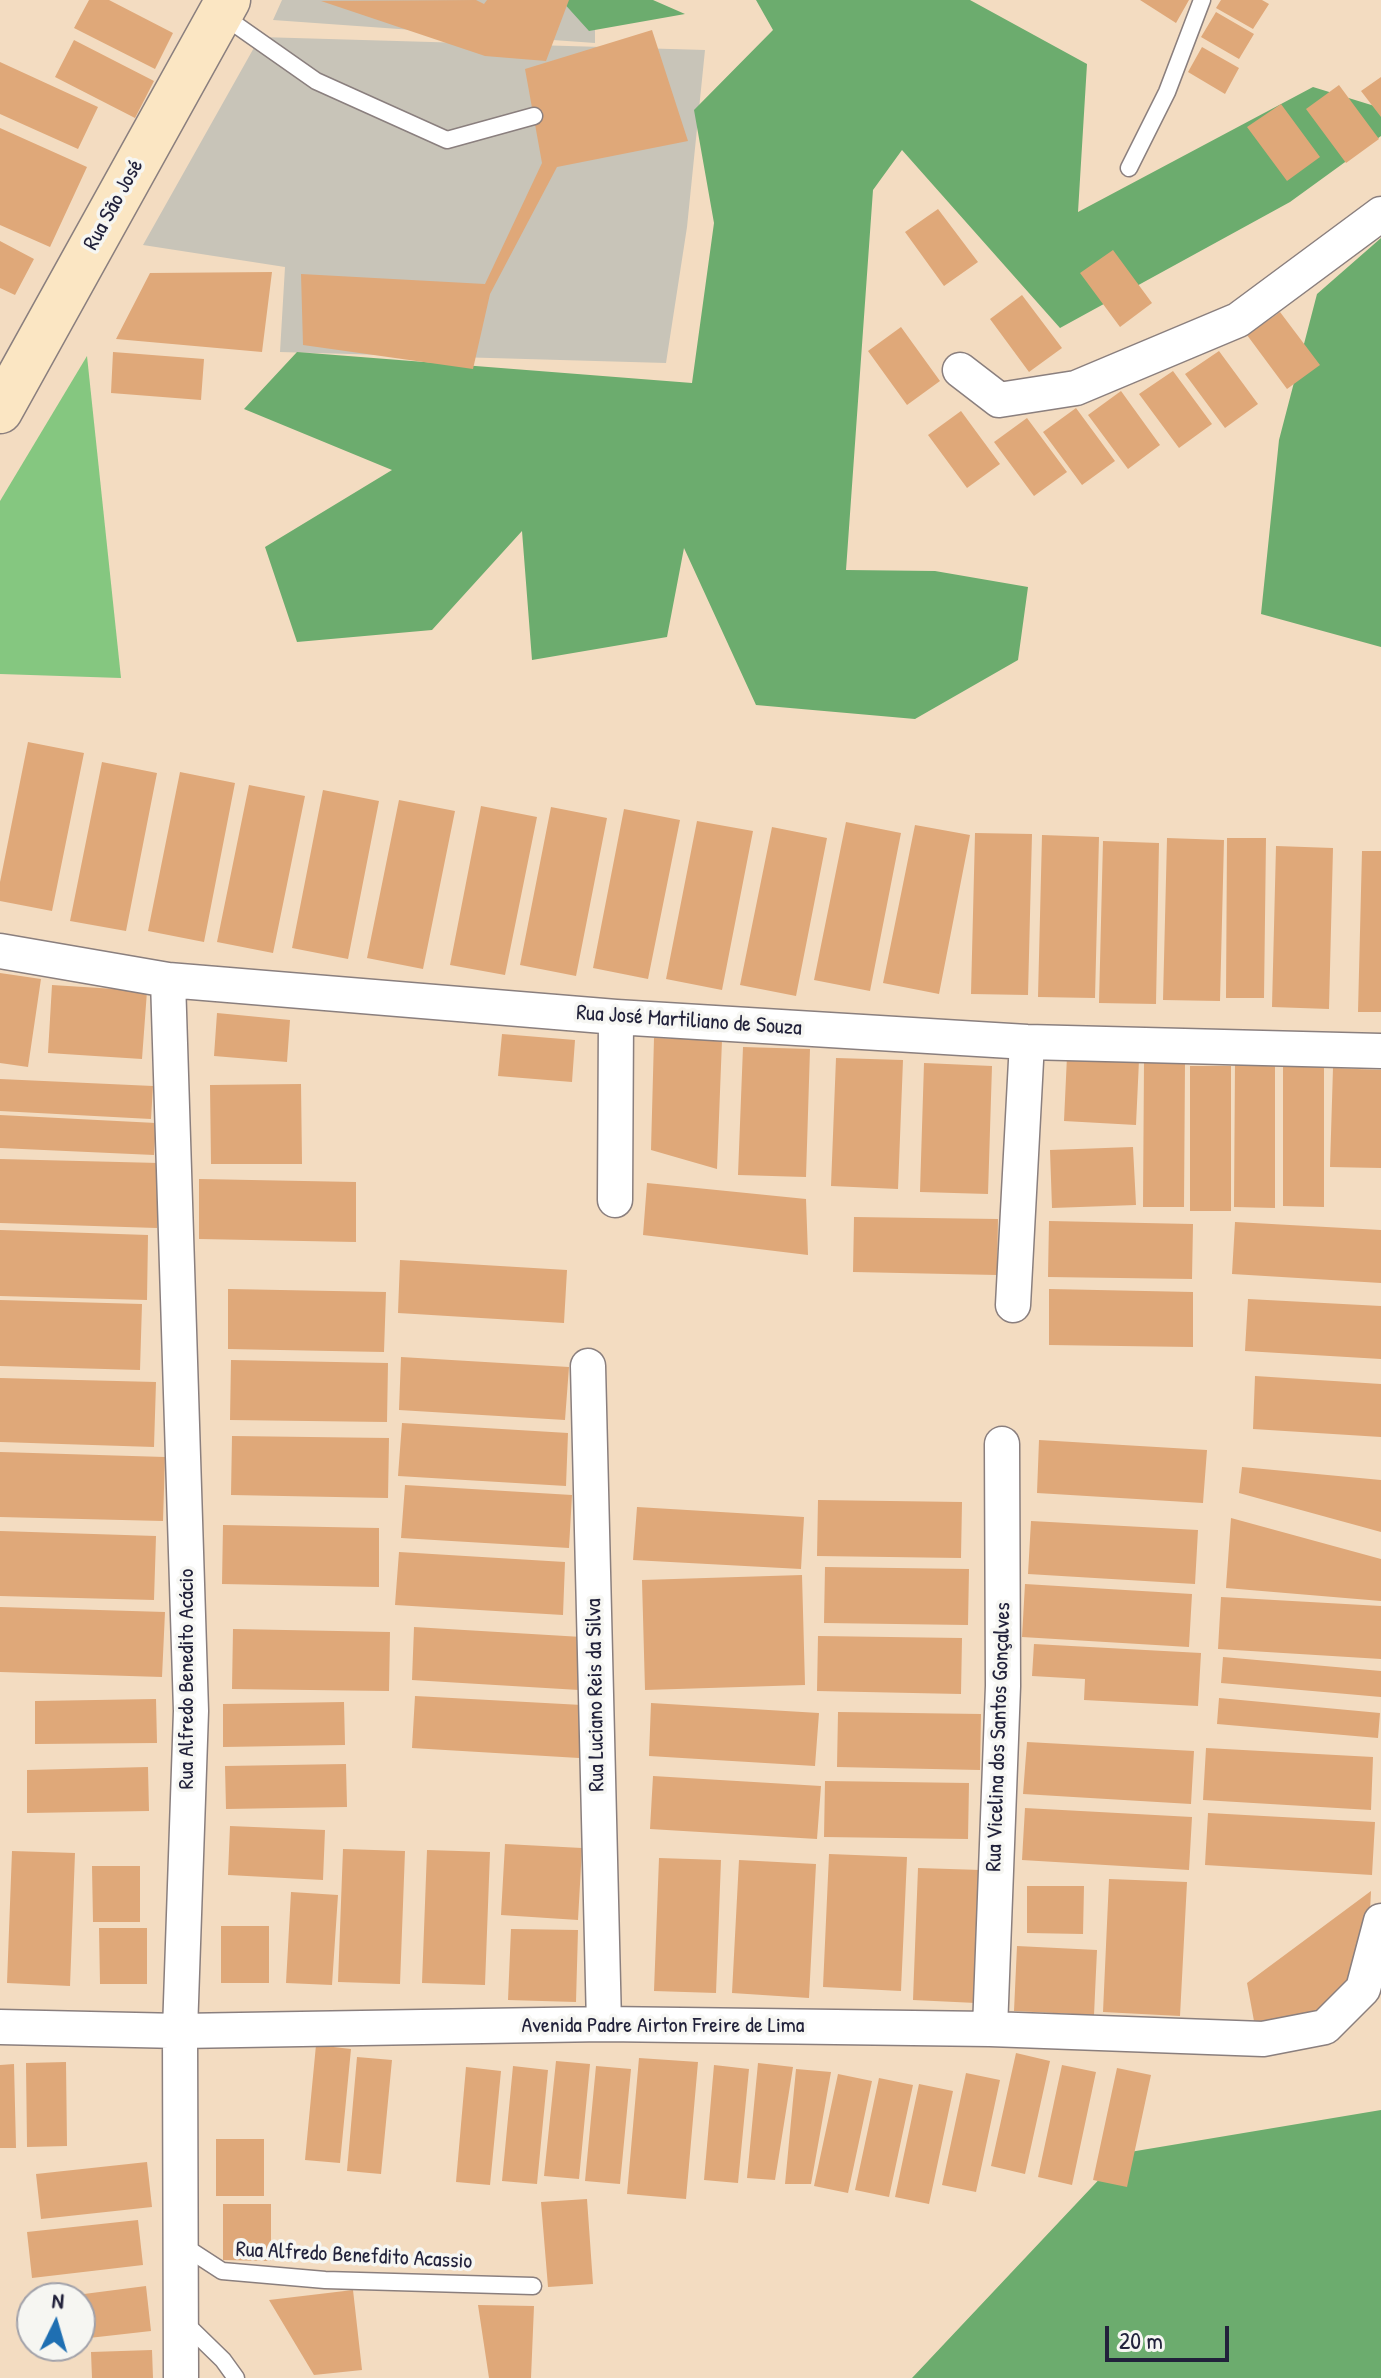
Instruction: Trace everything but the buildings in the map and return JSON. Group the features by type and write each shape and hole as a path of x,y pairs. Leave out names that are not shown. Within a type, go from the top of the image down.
{"street":[{"name":"Rua São José","path":"0,411 224,7"},
{"path":"960,370 999,400 1076,388 1238,320 1381,214"},
{"name":"Rua José Martiliano de Souza","path":"0,951 168,980 616,1017 1027,1042 1381,1051"},
{"name":"Rua Alfredo Benedito Acácio","path":"168,980 191,1711 180,2031 181,2378"},
{"path":"615,1200 616,1017"},
{"path":"1013,1305 1027,1042"},
{"name":"Rua Luciano Reis da Silva","path":"588,1366 604,2024"},
{"name":"Rua Vicelina dos Santos Gonçalves","path":"990,2029 1003,1686 1002,1444"},
{"name":"Avenida Padre Airton Freire de Lima","path":"0,2027 180,2031 604,2024 990,2029 1263,2039 1325,2027 1363,1989 1381,1921"}],"lane":[{"path":"1129,168 1167,92 1202,0"},
{"path":"224,7 316,81 447,140 534,116"},
{"name":"Rua Alfredo Benefdito Acassio","path":"181,2244 222,2271 325,2280 533,2286"},
{"path":"180,2319 223,2360 236,2378"}],"shaded area":[{"path":"282,0 595,0 595,43 273,20"},
{"path":"260,37 705,50 687,227 666,363 280,352 285,267 143,245"}],"green space":[{"path":"561,0 653,0 685,14 589,31"},
{"path":"756,0 970,0 1087,64 1078,212 1313,87 1381,108 1381,136 1290,202 1060,328 902,150 873,190 846,570 935,571 1028,587 1018,660 915,719 756,705 684,548 667,637 532,660 522,531 432,630 297,642 265,547 392,470 244,409 297,352 692,383 714,223 694,110 773,30"},
{"path":"1381,238 1381,647 1261,614 1279,440 1317,294"},
{"path":"87,356 121,678 0,674 0,501"},
{"path":"1381,2110 1381,2378 912,2378 1124,2153"}]}
